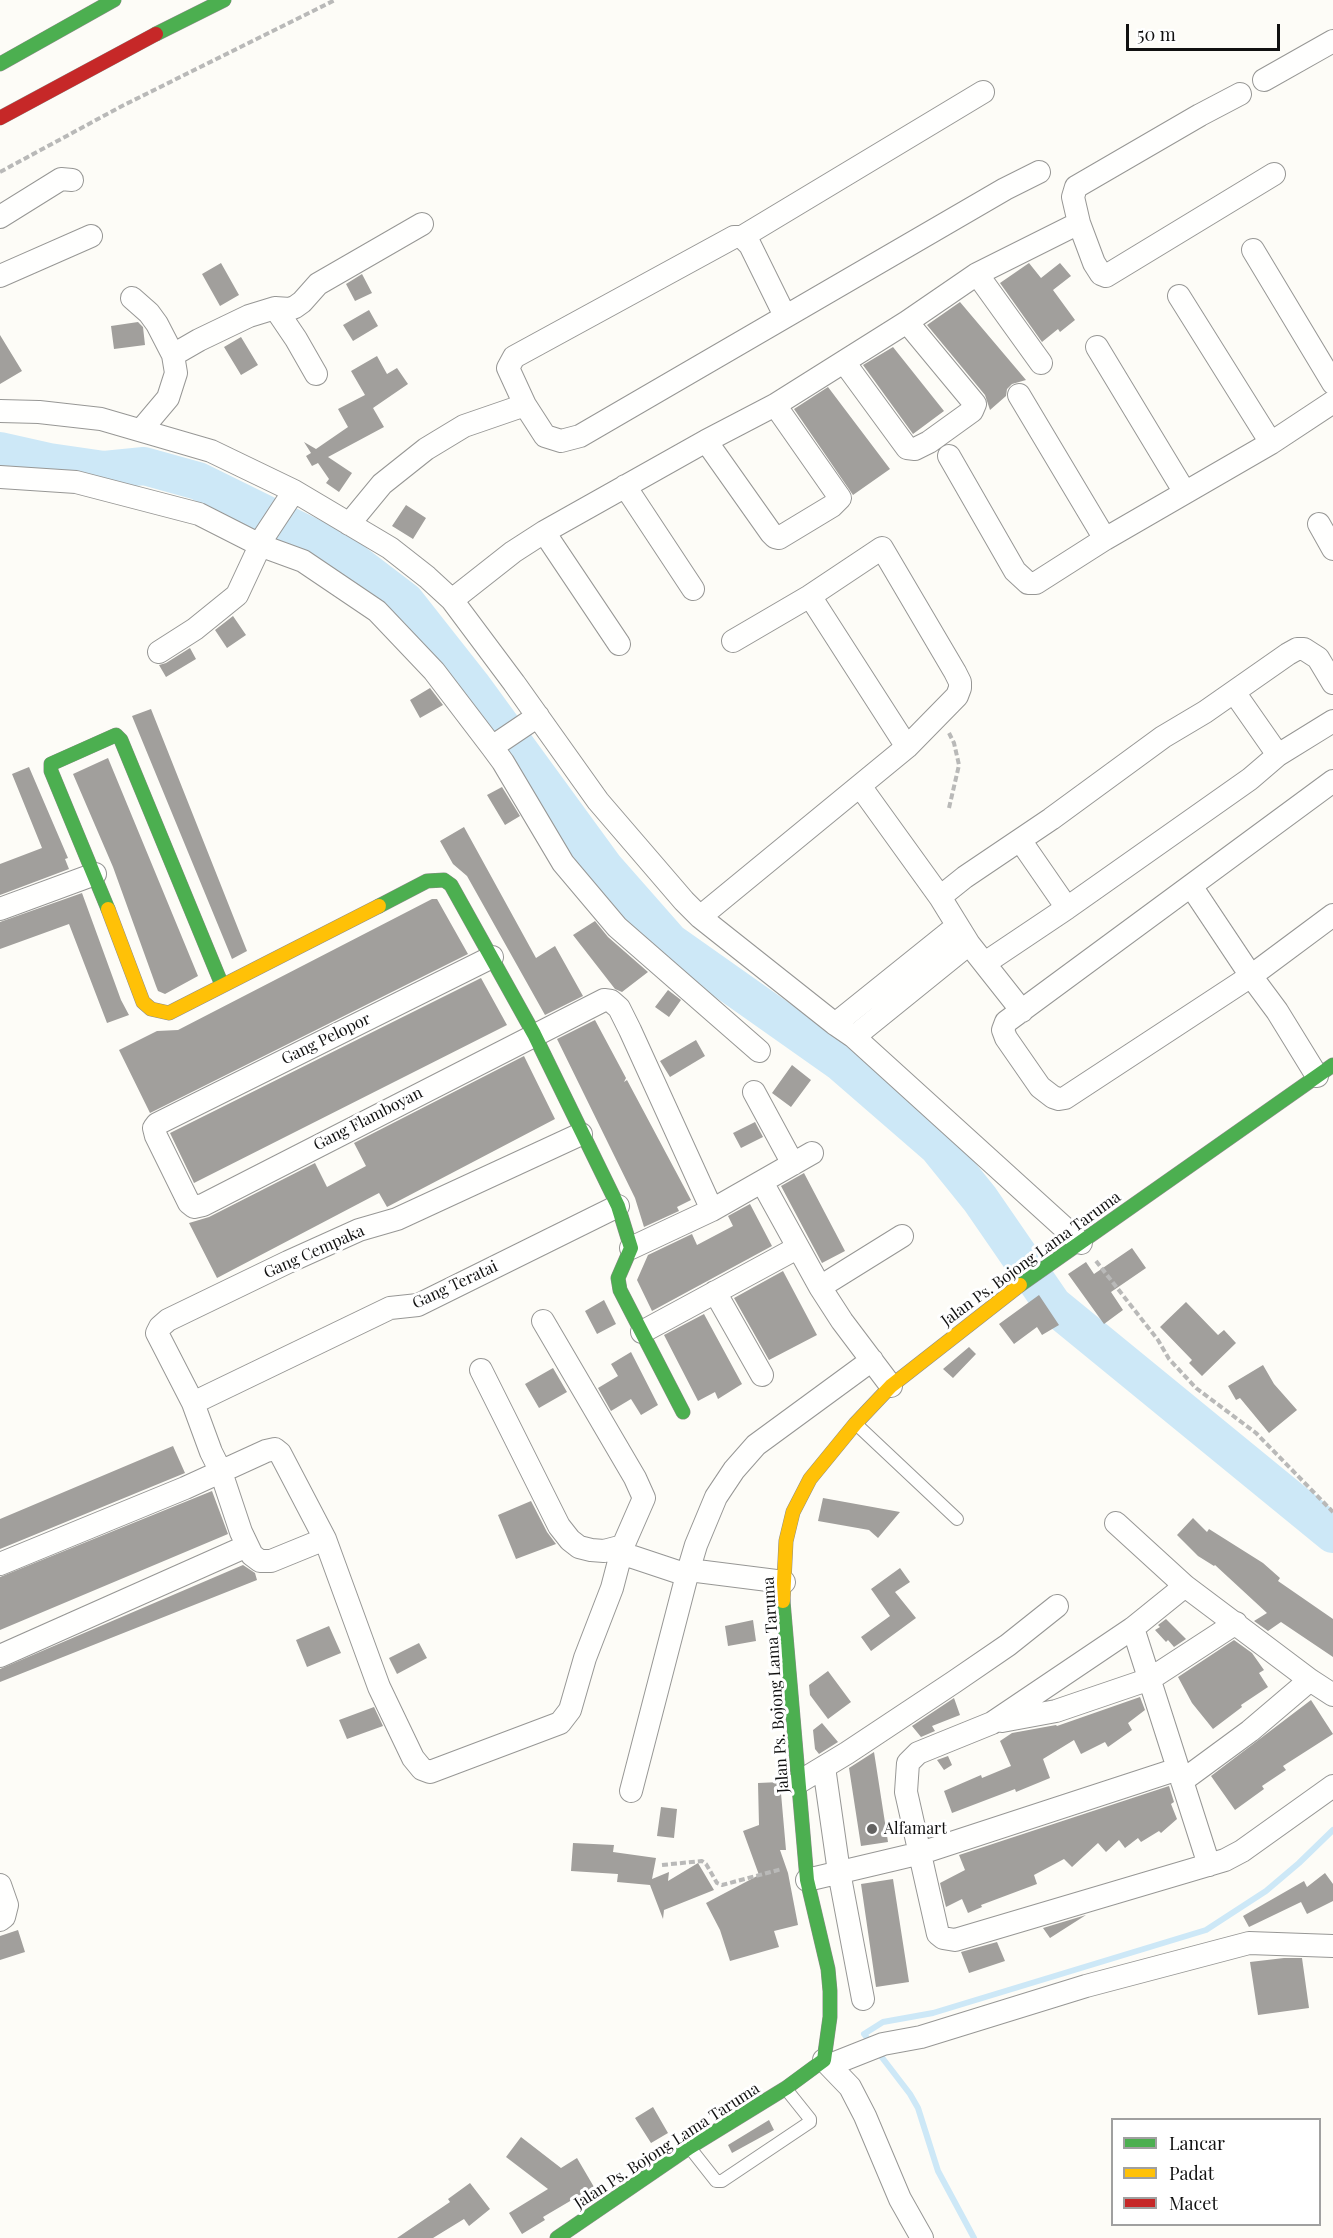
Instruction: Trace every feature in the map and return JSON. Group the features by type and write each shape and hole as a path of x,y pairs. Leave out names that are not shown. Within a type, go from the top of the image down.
{"main road":[{"path":"0,64 114,0"},
{"path":"0,118 170,26 225,0"},
{"path":"222,986 121,740 116,735 111,736 51,764 57,787 95,874 139,993 143,1002 151,1009 169,1012 222,986 427,881 444,880 451,885 534,1034 618,1206 631,1248 618,1278 620,1290 683,1412"},
{"name":"Jalan Ps. Bojong Lama Taruma","path":"557,2238 690,2147 827,2063 830,1991 828,1969 806,1871 787,1658 784,1581 786,1541 793,1512 810,1479 855,1424 891,1386 1010,1292 1325,1070"}],"street":[{"path":"1264,80 1333,41"},
{"path":"983,92 742,237 734,237 514,357 508,368 525,405 545,436 561,441 580,436 784,316 1005,189 1039,172"},
{"path":"1240,94 1076,186 1073,196 1079,223 1094,263 1101,274 1106,276 1274,174"},
{"path":"0,217 61,179 72,180"},
{"path":"452,600 513,552 544,532 775,405 907,322 977,274 1079,223"},
{"path":"173,355 249,316 275,308 295,307 318,284 422,224"},
{"path":"0,276 91,236"},
{"path":"742,237 750,245 784,316"},
{"path":"1253,250 1333,383"},
{"path":"977,274 1041,363"},
{"path":"1179,296 1271,443"},
{"path":"132,298 157,324 173,355 176,373 168,398 141,430"},
{"path":"275,308 296,339 315,374"},
{"path":"844,362 907,448 915,449 929,442 972,411 975,404 907,322"},
{"path":"1097,347 1185,491"},
{"path":"1019,396 1105,539"},
{"path":"949,456 1015,571 1028,583 1036,584 1185,491 1271,443 1333,402"},
{"path":"349,524 382,484 426,449 464,426 525,405"},
{"path":"706,441 771,533 779,538 832,506 840,498 775,405"},
{"path":"0,411 39,412 101,419 211,451 290,497 349,524 390,548 452,600 531,721 684,901 700,917 854,1037 1074,1248"},
{"path":"0,477 76,482 199,514 303,561 377,611 434,671 495,745 563,863 610,919 759,1051"},
{"path":"625,486 693,589"},
{"path":"159,652 195,629 237,596 263,541 290,497"},
{"path":"1319,524 1333,549"},
{"path":"544,532 619,644"},
{"path":"700,917 907,747 957,696 960,682 884,549 880,548 810,596 733,641"},
{"path":"810,596 907,747"},
{"path":"940,897 1163,737 1206,712 1297,649 1304,649 1318,658 1333,683"},
{"path":"1234,692 1278,755"},
{"path":"495,745 531,721"},
{"path":"985,963 1250,779 1278,755 1333,721"},
{"path":"1333,781 1022,1011 1003,1026 1005,1038 1040,1087 1059,1099 1065,1098 1251,976 1333,915"},
{"path":"860,786 940,897 963,935 1022,1011"},
{"path":"1020,840 1067,908"},
{"path":"0,909 95,874"},
{"path":"1191,886 1251,976 1325,1070"},
{"path":"835,1024 963,935"},
{"path":"854,1037 963,935"},
{"name":"Gang Pelopor","path":"203,1205 194,1207 189,1203 156,1136 154,1128 160,1122 492,957"},
{"name":"Gang Flamboyan","path":"203,1205 604,1000 611,1001 619,1008 712,1210"},
{"path":"631,1248 712,1210 803,1158 753,1092"},
{"name":"Gang Cempaka","path":"193,1403 157,1334 168,1320 349,1234 397,1219 582,1134"},
{"path":"762,1182 820,1287 842,1321 891,1386"},
{"name":"Gang Teratai","path":"193,1403 390,1308 418,1305 618,1206"},
{"path":"820,1287 902,1236"},
{"path":"642,1332 797,1248"},
{"path":"715,1292 762,1375"},
{"path":"0,1564 275,1449 280,1453 325,1539 379,1687 413,1758 422,1769 430,1773 560,1723 570,1710 585,1658 612,1588 622,1549 644,1498 543,1321"},
{"path":"631,1791 688,1572 696,1545 716,1497 734,1470 756,1445 872,1360"},
{"path":"481,1370 559,1526 579,1547 604,1551 622,1549 688,1572 784,1581"},
{"path":"193,1403 252,1555 260,1561 271,1561 325,1539"},
{"path":"1116,1523 1185,1586 1333,1695"},
{"path":"0,1656 247,1546"},
{"path":"992,1723 1133,1628 1185,1586"},
{"path":"799,1782 1008,1645 1057,1606"},
{"path":"1236,1623 1150,1679 1056,1711 992,1723 918,1753 908,1763 906,1792 936,1930 943,1938 956,1940 1209,1865 1242,1851 1333,1786"},
{"path":"1133,1628 1209,1865"},
{"path":"806,1871 839,1872 921,1853 1180,1775 1250,1731 1310,1680"},
{"path":"824,1767 839,1872 862,1999"},
{"path":"0,1885 7,1905 0,1920"},
{"path":"922,2238 900,2199 865,2116 850,2087 827,2063 921,2037 1086,1986 1249,1942 1333,1946"}],"lane":[{"path":"855,1424 957,1519"},
{"path":"690,2147 716,2181 723,2181 810,2122 786,2088"}],"path":[{"path":"0,172 122,106 335,0"},
{"path":"939,714 954,743 959,765 949,808"},
{"path":"1074,1248 1158,1340 1169,1359 1196,1388 1256,1433 1333,1512"},
{"path":"662,1864 702,1861 717,1883 722,1885 806,1871"}],"building":[{"path":"221,263 239,295 220,306 202,274"},
{"path":"1029,263 1041,278 1060,263 1071,276 1053,290 1075,320 1060,332 1058,329 1042,342 1000,283"},
{"path":"362,274 372,293 355,301 346,284"},
{"path":"960,302 1026,380 1012,384 1007,389 1006,396 990,410 985,395 927,325"},
{"path":"369,310 378,326 353,341 343,325"},
{"path":"138,322 143,327 145,345 114,349 111,326"},
{"path":"0,335 22,371 0,384"},
{"path":"241,337 258,365 241,375 224,347"},
{"path":"893,347 944,411 913,434 863,365"},
{"path":"377,356 387,374 397,368 408,384 373,408 384,427 328,457 352,473 339,492 326,483 329,479 318,463 312,466 306,456 311,453 304,442 316,449 348,427 338,409 365,395 351,371"},
{"path":"828,387 890,469 853,495 794,409"},
{"path":"406,505 426,518 413,539 392,526"},
{"path":"233,616 246,635 227,648 215,630"},
{"path":"190,648 196,659 166,677 159,665"},
{"path":"430,688 443,705 420,718 410,700"},
{"path":"151,709 247,951 232,959 132,716"},
{"path":"108,758 198,976 165,994 158,991 113,867 73,774"},
{"path":"29,767 68,858 65,859 69,869 0,895 0,864 42,848 12,774"},
{"path":"502,787 520,816 505,825 487,795"},
{"path":"464,827 536,958 555,946 583,996 545,1015 467,876 453,864 440,841"},
{"path":"82,893 121,1000 129,1015 107,1023 69,924 0,949 0,922"},
{"path":"432,899 437,899 468,954 150,1113 119,1050 157,1031 178,1030"},
{"path":"595,921 608,937 648,972 622,992 615,989 573,935"},
{"path":"481,978 507,1025 194,1183 170,1133"},
{"path":"668,990 681,1000 669,1017 655,1007"},
{"path":"595,1020 626,1078 624,1082 627,1080 691,1200 677,1207 679,1211 644,1227 635,1198 557,1039"},
{"path":"696,1040 705,1056 670,1077 660,1061"},
{"path":"524,1056 555,1119 387,1207 379,1193 217,1278 189,1223 209,1217 315,1163 327,1187 366,1166 354,1143"},
{"path":"792,1065 811,1080 791,1107 772,1093"},
{"path":"755,1122 763,1137 741,1148 733,1133"},
{"path":"804,1173 845,1251 822,1263 781,1186"},
{"path":"750,1204 772,1246 652,1311 637,1280 648,1255 692,1234 697,1245 733,1226 728,1216"},
{"path":"1132,1248 1146,1268 1111,1292 1123,1310 1104,1324 1068,1274 1086,1262 1094,1274"},
{"path":"783,1271 817,1335 769,1360 734,1298"},
{"path":"1039,1295 1059,1325 1042,1335 1037,1327 1014,1344 999,1324"},
{"path":"604,1300 616,1324 597,1334 585,1311"},
{"path":"1186,1302 1218,1335 1224,1330 1236,1343 1202,1376 1189,1363 1192,1360 1160,1327"},
{"path":"704,1314 742,1384 718,1399 715,1392 698,1401 664,1335"},
{"path":"969,1347 976,1354 953,1378 943,1369"},
{"path":"631,1352 658,1405 641,1415 631,1399 611,1411 598,1388 618,1376 611,1364"},
{"path":"1263,1365 1274,1384 1297,1410 1269,1433 1240,1398 1236,1400 1228,1386"},
{"path":"553,1368 567,1392 539,1408 525,1384"},
{"path":"173,1446 185,1473 0,1549 0,1519"},
{"path":"212,1491 228,1534 0,1630 0,1577"},
{"path":"823,1498 900,1512 878,1538 869,1530 818,1521"},
{"path":"531,1501 556,1544 516,1559 498,1515"},
{"path":"1193,1518 1207,1532 1209,1529 1263,1563 1280,1578 1278,1581 1333,1619 1333,1657 1281,1622 1268,1631 1254,1621 1267,1613 1215,1565 1198,1556 1177,1535"},
{"path":"243,1565 255,1573 257,1580 0,1682 0,1669"},
{"path":"900,1568 910,1582 895,1592 916,1618 871,1651 861,1637 890,1616 871,1589"},
{"path":"1166,1619 1186,1639 1174,1647 1155,1630"},
{"path":"753,1620 756,1641 728,1646 725,1626"},
{"path":"329,1626 341,1653 307,1667 296,1640"},
{"path":"1234,1640 1252,1653 1264,1670 1259,1673 1268,1687 1241,1705 1242,1707 1213,1729 1192,1703 1178,1677"},
{"path":"419,1643 427,1658 397,1674 389,1658"},
{"path":"828,1671 851,1702 828,1719 810,1695 809,1685"},
{"path":"1140,1697 1145,1710 1128,1723 1132,1730 1108,1747 1105,1742 1081,1754 1074,1740 1043,1759 1050,1778 952,1813 944,1791 981,1775 982,1778 1011,1766 1000,1741 1012,1733 1057,1726"},
{"path":"954,1698 960,1715 932,1726 935,1731 921,1737 912,1726"},
{"path":"1311,1700 1333,1734 1283,1766 1286,1770 1262,1786 1264,1789 1235,1810 1211,1776"},
{"path":"374,1707 383,1726 347,1739 339,1720"},
{"path":"822,1723 838,1742 819,1754 815,1749 813,1730"},
{"path":"874,1752 888,1842 861,1846 849,1768"},
{"path":"948,1756 952,1765 944,1770 937,1760"},
{"path":"780,1782 786,1850 780,1850 788,1873 798,1925 774,1931 779,1947 730,1961 720,1930 706,1903 759,1875 743,1831 759,1825 758,1783"},
{"path":"1169,1786 1174,1802 1171,1804 1177,1819 1161,1833 1159,1831 1141,1842 1138,1838 1125,1848 1119,1840 1106,1852 1098,1843 1072,1867 1064,1859 1034,1875 1037,1884 981,1905 982,1907 968,1913 962,1899 946,1907 940,1883 965,1870 959,1855"},
{"path":"661,1807 677,1809 674,1838 657,1836"},
{"path":"573,1843 614,1845 613,1852 656,1858 652,1879 669,1872 668,1881 698,1863 714,1890 664,1910 663,1919 650,1885 617,1882 618,1874 571,1871"},
{"path":"1325,1873 1333,1884 1333,1901 1307,1914 1301,1902 1249,1927 1243,1916 1304,1881 1307,1887"},
{"path":"893,1879 909,1982 876,1987 861,1884"},
{"path":"1086,1915 1050,1938 1043,1928"},
{"path":"18,1930 25,1952 0,1960 0,1936"},
{"path":"997,1942 1005,1961 969,1973 961,1952"},
{"path":"1302,1958 1309,2008 1258,2015 1250,1962"},
{"path":"653,2107 668,2133 651,2143 635,2118"},
{"path":"769,2120 774,2130 732,2153 728,2145"},
{"path":"521,2137 561,2168 577,2158 594,2187 543,2217 545,2220 522,2234 509,2213 548,2189 506,2157"},
{"path":"470,2183 490,2209 469,2226 464,2219 433,2238 397,2238 450,2202 448,2199"}],"waterway":[{"path":"0,451 49,462 104,470 144,466 198,481 338,550 405,601 472,686 604,867 670,942 840,1062 938,1147 980,1199 1053,1305 1333,1534"},
{"path":"974,2238 938,2171 918,2108 864,2034 883,2022 933,2013 1206,1930 1266,1891 1333,1830"}],"traffic: fast":[{"path":"0,64 114,0"},
{"path":"156,34 224,0"},
{"path":"108,909 51,771 51,764 116,735 121,740 222,985"},
{"path":"379,906 427,881 444,880 451,885 534,1034 618,1206 631,1248 618,1278 620,1290 683,1412"},
{"path":"1020,1285 1333,1065"},
{"path":"557,2238 690,2147 786,2088 824,2060 830,2017 830,1991 828,1969 807,1880 783,1601"}],"traffic: slow":[{"path":"108,909 143,1002 151,1009 169,1013 379,906"},
{"path":"783,1601 786,1541 793,1512 810,1479 855,1424 891,1386 1020,1285"}],"traffic: jam":[{"path":"0,118 156,34"}],"place":[{"name":"Alfamart","path":"872,1829"}]}
